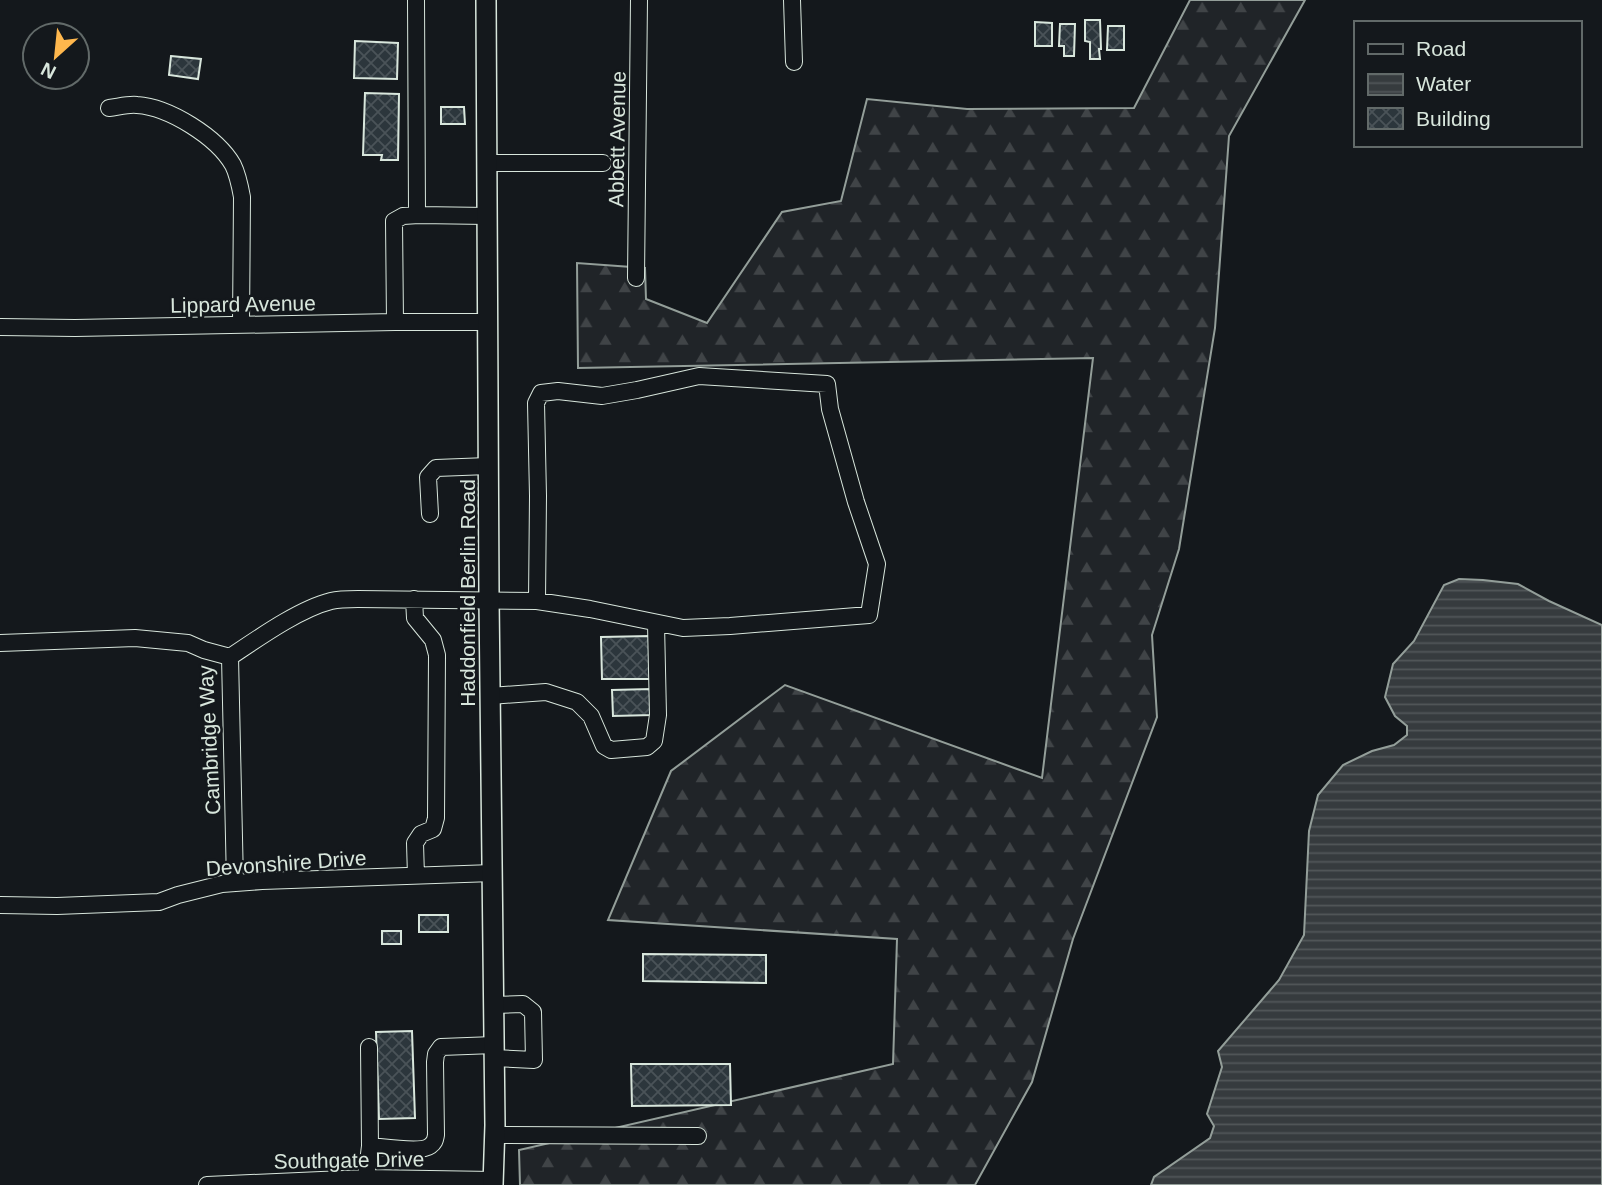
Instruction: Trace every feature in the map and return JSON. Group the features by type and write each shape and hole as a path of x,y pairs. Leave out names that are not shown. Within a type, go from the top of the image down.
{"main road":[{"name":"Haddonfield Berlin Road","path":"486,0 493,1182"}],"street":[{"path":"416,0 419,215"},
{"name":"Abbett Avenue","path":"636,278 639,0"},
{"path":"792,0 794,62"},
{"path":"109,108 136,105 177,118 220,149 232,165 239,180 242,197 241,324"},
{"path":"487,163 603,163"},
{"path":"395,322 394,221 403,216 419,215 487,216"},
{"name":"Lippard Avenue","path":"0,327 488,322"},
{"path":"230,657 308,610 331,601 358,598 537,601 683,628 869,615 877,564 830,410 827,384 699,376 602,396 558,391 541,393 536,402 537,601"},
{"path":"430,514 428,477 436,468 488,466"},
{"path":"414,599 415,618 433,640 438,654 436,818 433,829 421,834 415,843 416,876"},
{"path":"490,696 546,692 577,702 591,716 604,746 611,750 647,747 653,741 658,715 656,624"},
{"name":"Cambridge Way","path":"0,643 135,638 188,643 230,657 235,883"},
{"name":"Devonshire Drive","path":"0,905 159,902 222,884 492,873"},
{"path":"370,1146 420,1149 429,1147 434,1142 435,1062 441,1047 534,1059 533,1012 523,1004 494,1005"},
{"path":"366,1182 370,1146 369,1047"},
{"path":"494,1135 698,1136"},
{"name":"Southgate Drive","path":"206,1185 493,1182"}],"green space":[{"path":"1190,0 1305,0 1229,136 1215,328 1179,549 1152,635 1157,717 1073,939 1032,1082 975,1185 520,1185 519,1150 893,1064 897,939 608,920 671,771 785,685 1042,778 1093,358 578,368 577,263 645,268 646,299 707,323 782,212 841,201 867,99 967,109 1134,108"}],"water":[{"path":"1459,579 1518,584 1602,625 1602,1185 1151,1185 1154,1177 1210,1138 1214,1126 1207,1114 1222,1067 1218,1051 1279,980 1304,935 1309,831 1318,795 1343,765 1372,751 1394,745 1407,735 1407,726 1395,716 1385,697 1393,664 1414,641 1444,585"}],"building":[{"path":"1085,20 1100,20 1100,59 1090,59 1090,42 1085,41"},
{"path":"1035,22 1052,23 1052,46 1035,46"},
{"path":"1060,24 1075,24 1074,56 1064,56 1064,46 1059,46"},
{"path":"1108,26 1124,26 1124,50 1107,50"},
{"path":"355,41 398,43 397,79 354,78"},
{"path":"171,56 201,59 198,79 169,75"},
{"path":"365,93 399,94 398,160 381,160 382,155 363,155"},
{"path":"441,107 464,107 465,124 441,124"},
{"path":"649,636 650,679 602,679 601,637"},
{"path":"651,689 652,715 613,716 612,690"},
{"path":"419,915 448,915 448,932 419,932"},
{"path":"382,931 401,931 401,944 382,944"},
{"path":"643,954 766,955 766,983 643,981"},
{"path":"412,1031 415,1118 379,1119 376,1032"},
{"path":"631,1064 730,1064 731,1105 632,1106"}]}
